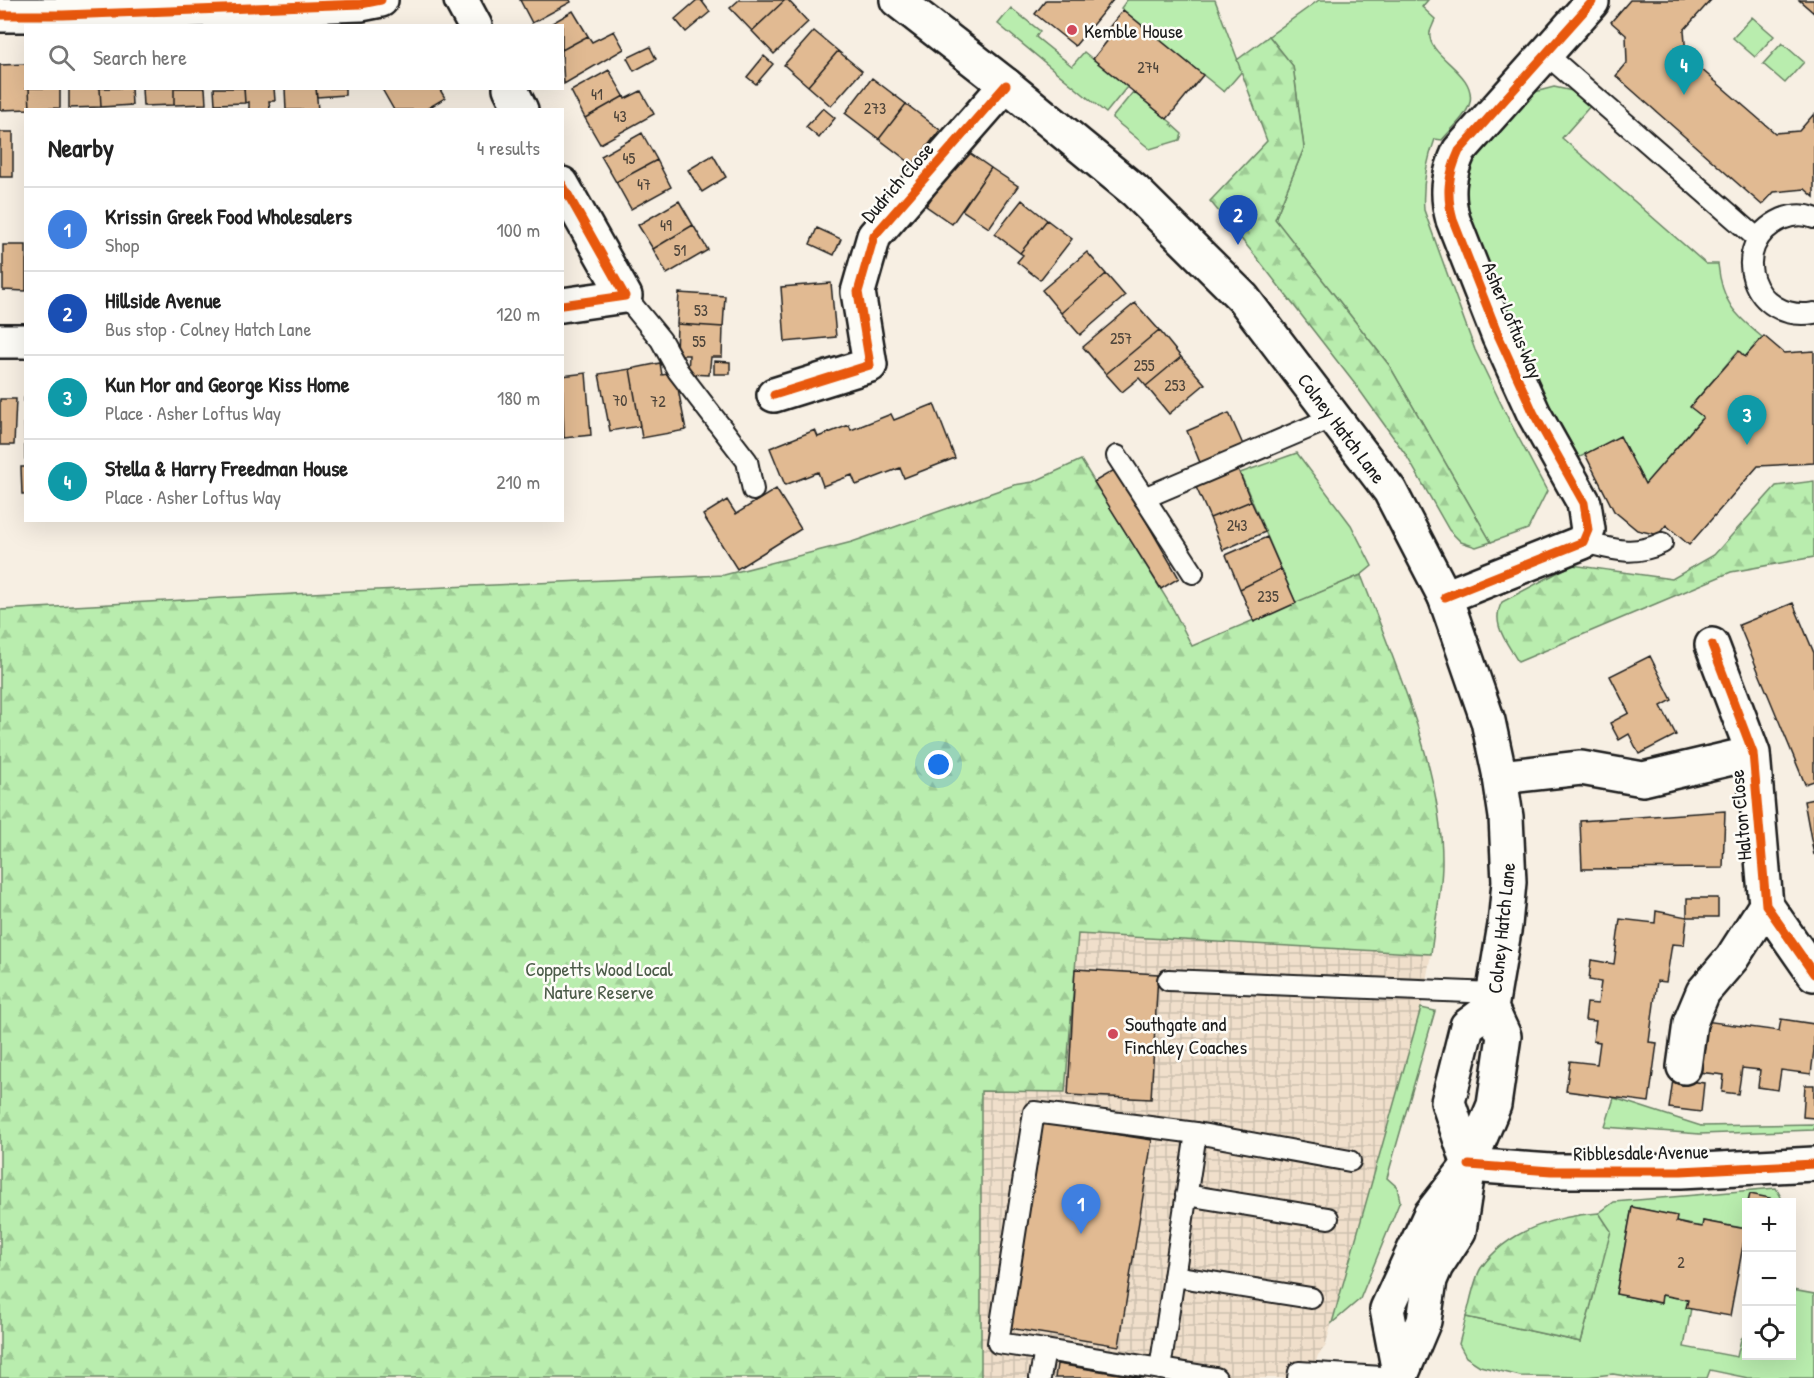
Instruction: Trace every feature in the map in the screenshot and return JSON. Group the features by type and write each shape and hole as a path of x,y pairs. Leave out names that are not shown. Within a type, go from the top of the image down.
{"street":[{"path":"0,15 63,15 360,4 381,0"},
{"path":"461,0 474,24"},
{"name":"Colney Hatch Lane","path":"897,0 1006,85 1135,191 1243,298 1395,499 1445,597 1488,722 1500,777 1508,838 1509,882 1505,925 1493,1000 1504,1035 1494,1105 1469,1165 1459,1231 1436,1266 1430,1280 1424,1321 1400,1378 1387,1309 1430,1215 1469,1165"},
{"name":"Asher Loftus Way","path":"1583,542 1588,530 1584,503 1534,414 1498,337 1453,220 1448,202 1448,185 1452,165 1459,151 1593,1"},
{"name":"Dudrich Close","path":"774,395 870,365 858,292 873,236 1006,85"},
{"path":"511,90 520,108"},
{"path":"564,188 625,296 564,305"},
{"path":"0,340 24,341"},
{"path":"1445,597 1583,542"},
{"name":"Halton Close","path":"1712,645 1752,753 1766,905 1814,974"},
{"name":"Halton Close","path":"1500,777 1581,768 1643,779 1752,753"},
{"path":"1684,1067 1690,1023 1703,992 1732,958 1766,905"},
{"name":"Colney Hatch Lane","path":"1469,1165 1448,1102 1467,1026 1493,1000"},
{"name":"Ribblesdale Avenue","path":"1469,1165 1551,1171 1681,1171 1814,1164"}],"lane":[{"path":"1546,54 1758,239"},
{"path":"1814,218 1788,216 1771,225 1758,239 1751,258 1752,277 1760,294 1774,308 1793,314 1814,313"},
{"path":"625,296 662,340 678,371 747,460 753,490"},
{"path":"1144,498 1334,417"},
{"path":"1117,456 1193,573"},
{"path":"1583,542 1623,551 1649,549 1662,543"},
{"path":"1168,980 1493,1000"},
{"path":"1216,1378 998,1343 1034,1112 1196,1133 1350,1161"},
{"path":"1160,1369 1196,1133"},
{"path":"1186,1195 1328,1218"},
{"path":"1174,1276 1311,1298"},
{"path":"1040,1378 1045,1350"},
{"path":"1299,1378 1299,1372 1400,1378"}],"shaded area":[{"path":"1078,934 1431,954 1421,1008 1325,1347 1318,1355 1311,1378 981,1378 981,1091 1065,1091"}],"green space":[{"path":"1127,0 1215,0 1242,71 1224,92 1121,8"},
{"path":"1319,0 1428,0 1422,7 1435,19 1430,32 1431,41 1442,57 1459,73 1470,91 1470,102 1462,117 1442,140 1435,139 1425,174 1424,210 1475,350 1547,491 1528,529 1491,542 1389,365 1275,219 1304,148 1293,66 1269,36"},
{"path":"1011,8 1040,31 1036,37 1072,66 1084,52 1127,87 1106,113 998,24"},
{"path":"1752,17 1774,36 1755,57 1733,38"},
{"path":"1269,36 1293,66 1304,148 1275,219 1389,365 1491,542 1476,547 1461,542 1449,530 1406,455 1358,388 1210,201 1267,141 1237,60"},
{"path":"1782,43 1804,62 1785,83 1763,64"},
{"path":"1554,87 1577,92 1591,105 1562,138 1706,264 1718,264 1726,298 1737,314 1762,337 1745,357 1738,351 1691,406 1703,417 1645,484 1620,437 1574,460 1512,338 1465,213 1465,169 1521,100 1535,92"},
{"path":"1133,92 1172,123 1182,134 1180,140 1150,149 1112,118"},
{"path":"1297,453 1351,525 1372,566 1361,575 1296,603 1240,473"},
{"name":"Coppetts Wood Local Nature Reserve","path":"1081,460 1173,609 1192,646 1361,575 1426,754 1440,827 1441,886 1431,954 1078,934 1065,1092 981,1091 981,1378 0,1378 0,610 330,592 724,575 852,542 1014,485 1033,482"},
{"path":"1814,481 1814,557 1731,572 1518,662 1501,633 1498,618 1502,602 1572,565 1672,579 1714,555 1776,486"},
{"path":"1421,1008 1435,1011 1387,1178 1397,1187 1400,1201 1360,1299 1332,1323"},
{"path":"1614,1098 1701,1126 1814,1124 1814,1130 1700,1134 1605,1127"},
{"path":"1776,1188 1781,1198 1742,1198 1742,1228 1703,1221 1702,1227 1676,1222 1677,1216 1632,1207 1616,1294 1660,1303 1662,1295 1688,1300 1687,1307 1691,1308 1684,1347 1737,1357 1742,1338 1742,1360 1796,1360 1796,1291 1814,1294 1814,1378 1748,1378 1710,1370 1707,1378 1637,1378 1613,1374 1587,1377 1520,1376 1480,1366 1466,1357 1459,1344 1466,1317 1581,1342 1610,1231 1599,1213 1614,1202"},
{"path":"1599,1213 1611,1231 1581,1342 1466,1317 1481,1268 1505,1244 1534,1227 1549,1222"}],"building":[{"path":"520,0 570,0 571,2 532,23"},
{"path":"697,0 701,0 710,12 686,32 675,19"},
{"path":"739,0 785,0 752,31 730,8"},
{"path":"785,0 788,0 808,22 774,54 752,31"},
{"name":"Kemble House","path":"1046,0 1113,0 1075,46 1035,14"},
{"path":"1630,0 1711,0 1684,30 1686,56 1775,133 1799,131 1814,114 1814,197 1805,189 1774,192 1762,205 1616,76 1627,63 1626,35 1611,22"},
{"path":"1799,0 1814,0 1814,13"},
{"path":"1123,10 1203,75 1167,119 1093,59 1112,35 1107,30"},
{"path":"573,11 588,36 564,49 564,24 550,24"},
{"path":"614,31 624,49 564,84 564,49 588,36 592,42"},
{"path":"814,31 838,51 808,86 784,65"},
{"path":"650,47 656,59 634,71 627,58"},
{"path":"838,51 862,71 831,106 808,86"},
{"path":"764,56 773,64 756,84 747,77"},
{"path":"24,64 24,90 29,90 30,108 0,110 0,65"},
{"path":"609,70 624,96 585,118 571,91"},
{"path":"872,78 906,104 879,139 845,113"},
{"path":"29,90 60,90 60,108 30,108"},
{"path":"69,90 100,90 101,107 69,108"},
{"path":"100,90 131,90 132,105 101,107"},
{"path":"142,90 174,90 174,105 143,106"},
{"path":"174,90 205,90 206,104 174,105"},
{"path":"214,90 244,90 245,103 215,104"},
{"path":"244,90 274,90 275,101 269,101 270,108 249,108 249,102 245,103"},
{"path":"285,90 316,90 318,108 286,108"},
{"path":"316,90 345,90 345,95 317,97"},
{"path":"383,90 440,90 445,98 428,108 393,108"},
{"path":"641,91 654,114 600,144 585,118 624,96 625,99"},
{"path":"906,104 940,130 913,165 879,139"},
{"path":"823,108 835,118 819,138 806,127"},
{"path":"0,132 13,132 13,177 0,177"},
{"path":"642,133 657,160 616,182 601,156"},
{"path":"965,150 991,168 952,224 926,206"},
{"path":"713,155 726,177 702,192 688,170"},
{"path":"657,160 671,187 631,209 616,182"},
{"path":"991,168 1018,186 989,228 962,210"},
{"path":"1022,200 1047,220 1020,253 995,234"},
{"path":"679,201 693,225 653,249 638,225"},
{"path":"1047,220 1072,239 1040,280 1017,262 1023,255 1020,253"},
{"path":"693,225 708,250 667,274 653,249"},
{"path":"817,228 841,239 834,255 810,244"},
{"path":"3,245 24,245 24,291 3,290"},
{"path":"1087,252 1106,274 1061,313 1042,290"},
{"path":"1106,274 1125,296 1080,335 1061,313"},
{"path":"831,283 836,337 785,342 781,287"},
{"path":"679,293 725,296 723,327 677,324"},
{"path":"1135,303 1159,330 1106,374 1083,347"},
{"path":"677,324 723,327 722,357 711,357 709,375 688,374 689,355 676,355"},
{"path":"1159,330 1181,357 1146,386 1139,378 1122,392 1106,374"},
{"path":"1764,336 1784,353 1814,351 1814,463 1758,466 1689,545 1666,525 1658,535 1637,530 1614,511 1585,454 1620,436 1645,484 1703,417 1690,407 1739,351 1745,357"},
{"path":"1181,357 1205,384 1169,414 1146,386"},
{"path":"714,361 730,362 730,374 714,374"},
{"path":"660,363 662,375 675,373 686,430 642,438 630,369"},
{"path":"630,369 640,426 610,431 599,374"},
{"path":"586,373 591,435 564,438 564,376"},
{"path":"0,399 16,399 14,445 0,445"},
{"path":"934,404 955,458 904,478 900,468 856,485 852,475 823,486 818,472 785,485 770,448 815,430 818,437 849,425 851,430 891,414 894,420"},
{"path":"1229,413 1244,447 1201,465 1187,431"},
{"path":"21,467 24,467 24,494 22,494"},
{"path":"1237,467 1251,501 1210,518 1195,485"},
{"path":"1116,469 1179,578 1161,589 1094,482"},
{"path":"776,489 801,529 737,569 703,515 727,500 736,514"},
{"path":"1251,501 1265,532 1223,550 1210,518"},
{"path":"1267,537 1281,569 1240,589 1226,555"},
{"path":"1281,569 1296,603 1254,622 1240,589"},
{"path":"1793,603 1814,653 1814,781 1805,784 1739,625"},
{"path":"1650,656 1672,700 1661,706 1676,735 1639,754 1629,734 1619,740 1610,723 1629,713 1610,676"},
{"path":"1814,799 1814,855 1804,801"},
{"path":"1725,811 1723,868 1582,869 1580,821"},
{"path":"1687,898 1718,898 1718,917 1687,917"},
{"path":"1656,911 1687,917 1684,945 1672,944 1666,982 1657,981 1649,1042 1657,1043 1649,1102 1566,1091 1570,1061 1597,1064 1600,1042 1593,1041 1596,1021 1585,1020 1587,1003 1598,1004 1601,982 1589,980 1591,960 1614,964 1620,919 1655,923"},
{"name":"Southgate and Finchley Coaches","path":"1075,969 1158,974 1151,1099 1068,1095"},
{"path":"1781,1019 1814,1024 1811,1074 1781,1070 1778,1090 1758,1087 1760,1070 1742,1068 1738,1094 1722,1092 1724,1075 1698,1072 1705,1021 1779,1031"},
{"path":"1673,1079 1704,1083 1701,1112 1669,1108"},
{"path":"1805,1085 1814,1085 1814,1118 1803,1117"},
{"path":"1042,1123 1152,1140 1119,1346 1009,1328"},
{"path":"1750,1194 1770,1198 1749,1198"},
{"path":"1632,1207 1677,1216 1676,1222 1689,1225 1702,1227 1703,1221 1742,1228 1742,1251 1730,1316 1686,1308 1688,1300 1662,1295 1661,1303 1616,1294"},
{"path":"1057,1364 1143,1378 1055,1378"}],"cycle path":[{"path":"0,15 63,15 361,4 381,0"},
{"path":"1445,597 1583,542 1588,530 1584,503 1534,414 1499,337 1453,220 1449,194 1452,168 1459,151 1592,2"},
{"path":"774,395 870,365 858,292 874,236 1006,85"},
{"path":"564,188 625,296 564,305"},
{"path":"1712,645 1753,753 1766,905 1814,974"},
{"path":"1469,1165 1551,1171 1681,1171 1814,1164"}],"place":[{"name":"Kemble House","path":"1072,30"},
{"name":"Stella & Harry Freedman House","path":"1684,95"},
{"name":"Hillside Avenue","path":"1238,245"},
{"name":"Kun Mor and George Kiss Home","path":"1747,445"},
{"name":"Southgate and Finchley Coaches","path":"1113,1034"},
{"name":"Krissin Greek Food Wholesalers","path":"1081,1234"}]}
